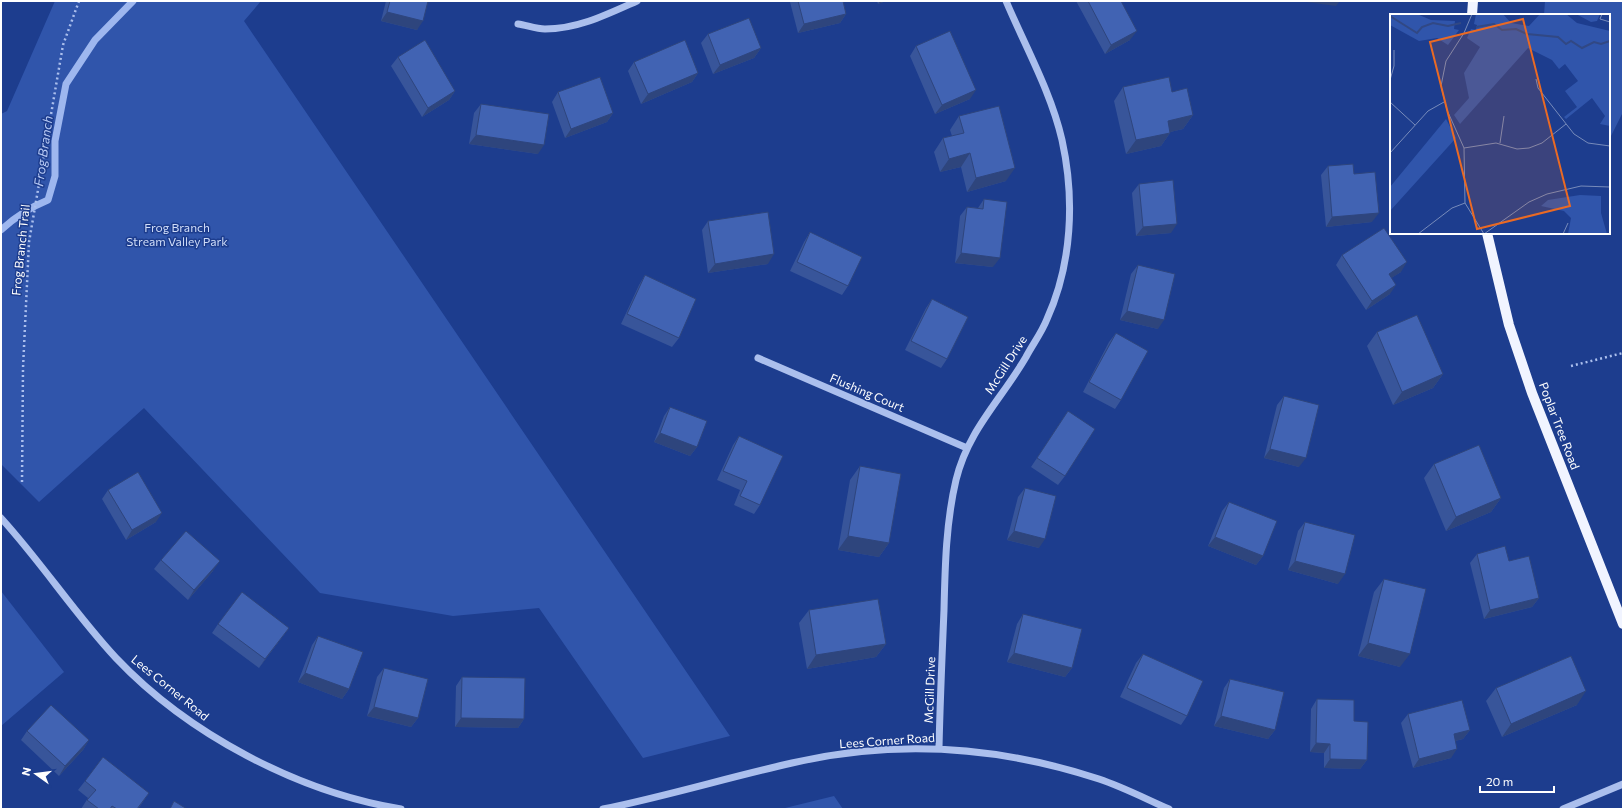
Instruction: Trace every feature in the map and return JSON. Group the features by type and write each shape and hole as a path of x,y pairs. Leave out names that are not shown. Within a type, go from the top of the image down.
{"main road":[{"path":"1472,1 1472,14"},
{"name":"Poplar Tree Road","path":"1487,234 1509,325 1532,393 1623,624"}],"street":[{"path":"518,24 544,29 570,27 594,19 637,1"},
{"name":"McGill Drive","path":"939,748 945,568 948,528 956,480 967,448 978,426 1017,372 1047,320 1055,298 1065,258 1070,218 1068,178 1062,140 1050,102 1006,1"},
{"name":"Flushing Court","path":"758,358 967,448"},
{"name":"Lees Corner Road","path":"1,518 39,562 76,613 117,659 138,679 185,717 237,750 264,764 321,789 350,798 401,809"},
{"name":"Lees Corner Road","path":"603,809 793,762 826,756 878,750 939,748 990,753 1046,763 1101,780 1169,809"},
{"path":"1563,809 1623,784"}],"path":[{"name":"Frog Branch Trail","path":"22,482 23,375 29,242 63,45 79,1"},
{"path":"1571,366 1623,353"}],"green space":[{"name":"Frog Branch Stream Valley Park","path":"55,1 261,1 244,21 730,736 643,758 539,608 453,616 320,593 144,408 39,502 1,464 1,114 7,111"},
{"path":"1545,1 1623,1 1623,112 1610,138 1610,14 1544,14"},
{"path":"1,591 64,672 1,726"},
{"path":"834,796 843,809 781,809"}],"building":[{"path":"390,1 428,1 423,21 387,12"},
{"path":"798,1 843,1 846,14 804,24"},
{"path":"1088,1 1121,1 1137,31 1111,45"},
{"path":"749,18 761,48 720,65 708,34"},
{"path":"950,31 976,90 942,105 916,46"},
{"path":"425,40 455,91 428,108 398,57"},
{"path":"685,40 698,73 648,94 634,62"},
{"path":"600,77 613,113 571,129 558,92"},
{"path":"1169,77 1172,92 1187,88 1193,115 1168,121 1170,133 1136,140 1123,87"},
{"path":"481,104 549,114 544,145 476,135"},
{"path":"999,106 1015,168 976,178 970,153 949,159 943,138 964,133 959,116"},
{"path":"1353,164 1354,174 1375,172 1379,213 1332,217 1328,166"},
{"path":"1173,180 1177,224 1143,227 1139,184"},
{"path":"984,199 1007,202 1000,258 961,253 967,207 983,209"},
{"path":"768,212 774,254 715,264 708,221"},
{"path":"1384,228 1407,262 1389,274 1396,285 1372,301 1342,255"},
{"path":"810,232 862,257 848,286 797,262"},
{"path":"1138,265 1175,274 1164,320 1127,311"},
{"path":"645,275 696,299 679,338 627,314"},
{"path":"932,299 968,317 947,359 911,341"},
{"path":"1417,315 1443,374 1402,392 1377,332"},
{"path":"1116,333 1148,351 1121,400 1089,382"},
{"path":"1284,396 1319,405 1306,458 1270,449"},
{"path":"670,407 707,421 697,447 660,433"},
{"path":"1068,411 1095,429 1065,476 1037,458"},
{"path":"739,436 783,456 760,505 740,496 747,481 723,471"},
{"path":"1479,445 1501,498 1456,517 1434,464"},
{"path":"860,466 901,474 889,543 848,536"},
{"path":"138,472 162,513 132,530 108,490"},
{"path":"1025,488 1056,496 1045,539 1014,531"},
{"path":"1229,502 1277,521 1263,556 1215,537"},
{"path":"1305,522 1355,535 1345,574 1295,561"},
{"path":"186,531 220,561 194,590 161,560"},
{"path":"1505,546 1509,561 1529,556 1539,598 1490,610 1477,554"},
{"path":"1384,579 1426,589 1410,654 1368,643"},
{"path":"242,592 289,628 265,659 218,624"},
{"path":"878,599 886,644 816,655 809,610"},
{"path":"1023,614 1082,629 1072,668 1014,653"},
{"path":"318,636 363,652 349,689 305,673"},
{"path":"1143,654 1203,681 1187,716 1127,688"},
{"path":"1571,656 1586,691 1511,724 1496,688"},
{"path":"384,668 428,679 418,718 374,707"},
{"path":"462,677 525,678 524,719 461,718"},
{"path":"1230,679 1284,692 1275,730 1221,716"},
{"path":"1317,699 1354,700 1354,721 1368,722 1367,760 1330,759 1330,744 1316,743"},
{"path":"1462,700 1470,730 1454,734 1457,749 1419,759 1408,714"},
{"path":"51,705 89,740 65,766 27,731"},
{"path":"103,757 149,793 137,809 117,809 112,806 110,809 99,809 87,800 96,790 85,781"},
{"path":"174,801 187,809 170,809"}],"waterway":[{"name":"Frog Branch","path":"1,230 23,213 48,200 55,176 55,141 66,84 95,40 133,1"}]}
